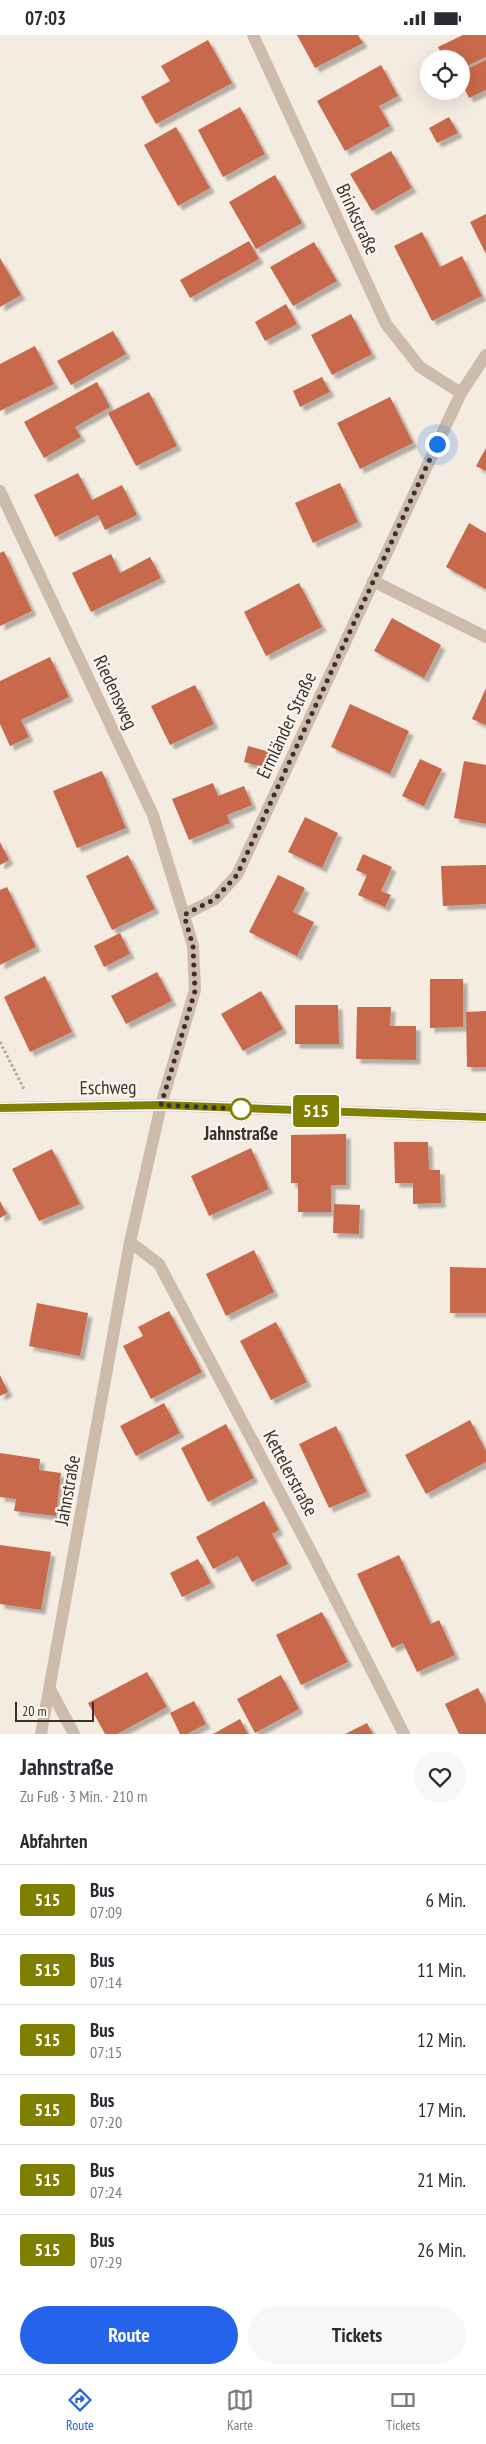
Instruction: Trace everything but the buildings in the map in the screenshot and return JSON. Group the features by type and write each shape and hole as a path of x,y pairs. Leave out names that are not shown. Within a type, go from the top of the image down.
{"street":[{"name":"Brinkstraße","path":"253,35 386,324 420,367 461,393"},
{"name":"Ermländer Straße","path":"184,915 215,899 237,875 461,393 486,355"},
{"name":"Riedensweg","path":"0,491 153,815 184,915"},
{"path":"373,581 486,637"},
{"path":"161,1105 195,991 193,946 184,915"},
{"name":"Eschweg","path":"0,1108 161,1105 486,1117"},
{"name":"Jahnstraße","path":"42,1734 130,1242 161,1105"},
{"name":"Kettelerstraße","path":"130,1242 159,1264 316,1561 404,1734"},
{"path":"50,1689 74,1734"}],"path":[{"path":"0,1042 33,1108"}],"bus line":[{"name":"515","path":"0,1108 161,1105 486,1117"}],"place":[{"name":"Jahnstraße","path":"241,1109"}],"route":[{"path":"241,1109 161,1105 195,991 193,946 184,915 215,899 237,875 437,444"}]}
